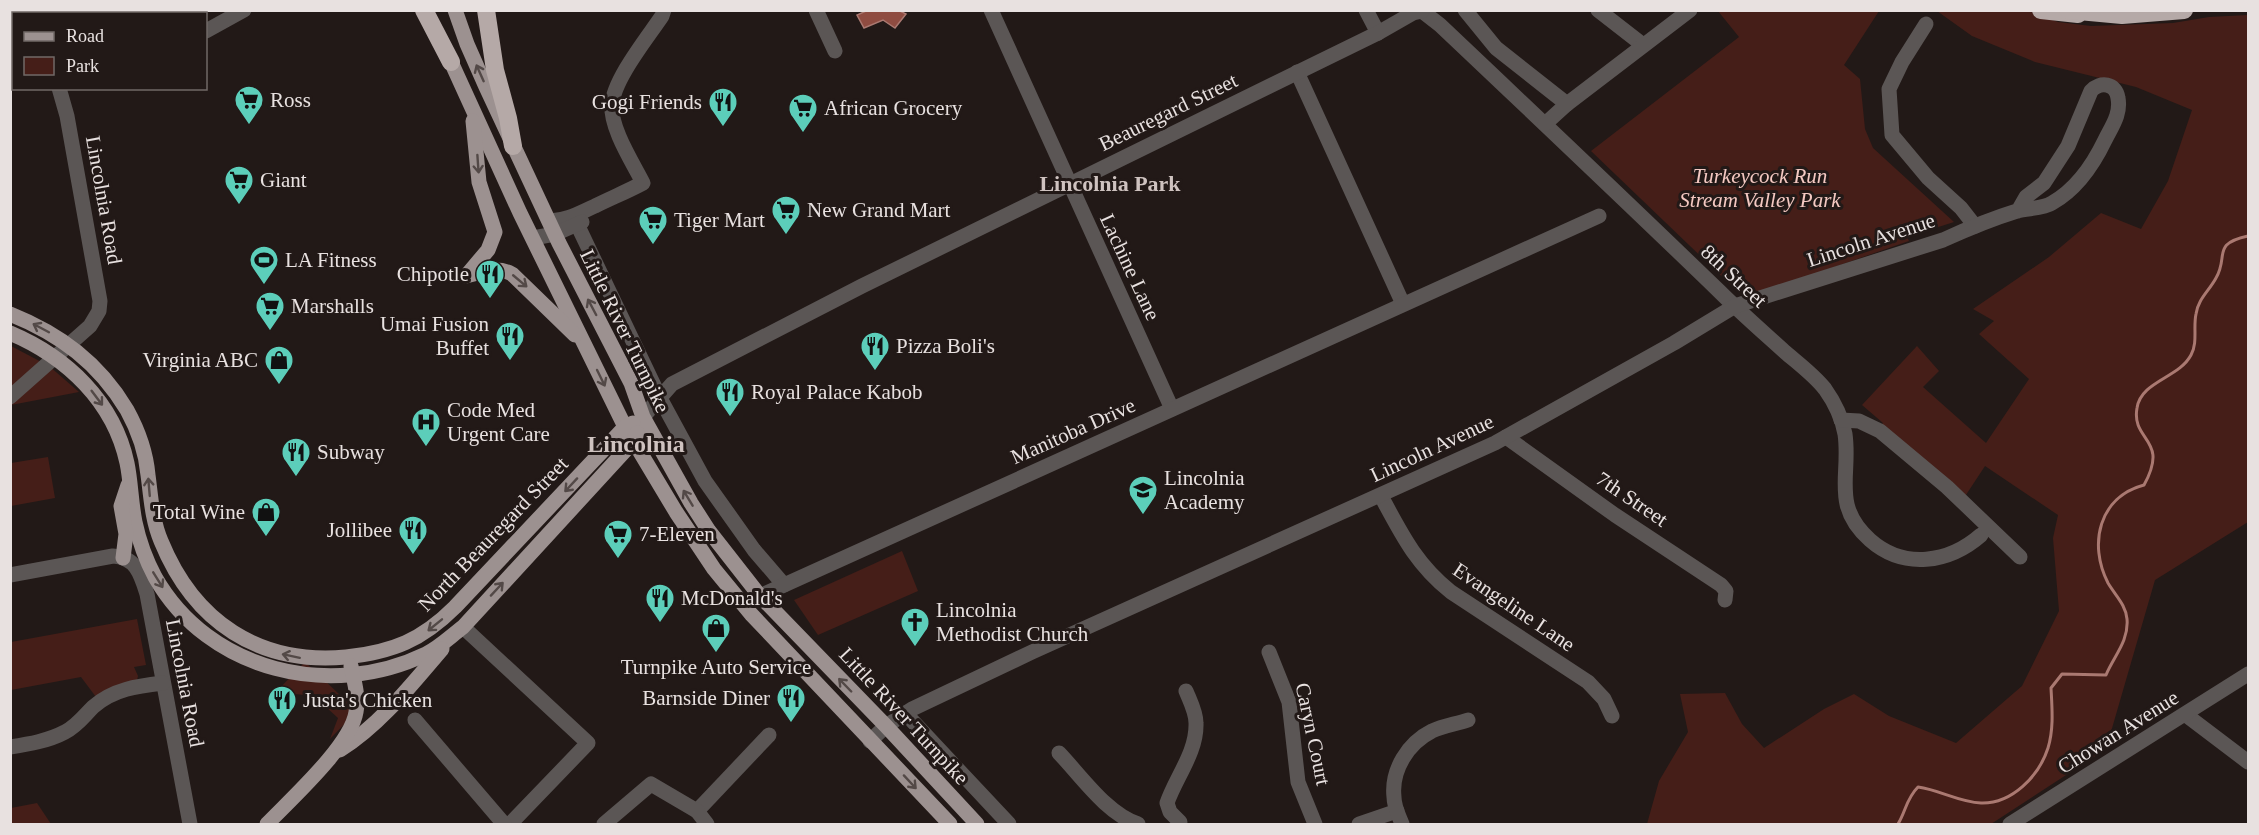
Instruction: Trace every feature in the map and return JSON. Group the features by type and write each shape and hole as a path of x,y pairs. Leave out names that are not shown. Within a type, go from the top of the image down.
{"highway":[{"path":"424,10 451,62"},
{"path":"486,10 495,70 513,146"},
{"path":"2041,10 2063,14 2122,15 2184,10"},
{"path":"2068,10 2092,14"}],"main road":[{"name":"Little River Turnpike","path":"431,10 451,62 532,238 625,427 676,512 714,569 751,614 950,825"},
{"name":"Little River Turnpike","path":"455,10 467,44 513,146 631,383 644,417 691,503 760,596 886,726 977,825"},
{"path":"471,106 479,182 495,232 488,250 466,276 495,269 512,274 566,325 588,350"},
{"name":"North Beauregard Street","path":"10,314 43,328 70,344 108,383 135,425 146,459 152,512 161,543 183,583 199,604 228,629 266,649 307,658 349,657 394,648 434,627 475,587 625,427 644,417"},
{"name":"North Beauregard Street","path":"10,333 56,357 79,377 105,408 116,427 128,465 134,521 145,555 156,578 169,597 194,625 225,648 266,667 305,675 352,674 376,670 412,660 435,649 462,627 634,441"},
{"name":"Beauregard Street","path":"634,441 644,417"},
{"path":"123,558 126,534 121,506 129,482"},
{"path":"330,757 356,739 392,705 462,627"},
{"path":"267,825 330,757 348,733 356,713 357,700 349,657"}],"street":[{"path":"207,30 244,10"},
{"path":"532,238 643,183 614,123 612,105 621,77 664,10"},
{"path":"816,10 835,51"},
{"name":"Lachine Lane","path":"992,10 1172,409"},
{"path":"1366,10 1378,33"},
{"path":"1465,10 1496,48 1567,104"},
{"path":"1598,10 1643,45"},
{"path":"1545,124 1567,104 1690,10"},
{"name":"Beauregard Street","path":"644,417 672,384 693,373 756,343 793,321 862,286 1378,33 1413,13 1422,11"},
{"name":"8th Street","path":"1422,11 1440,25 1824,388 1842,420"},
{"path":"1926,24 1902,62 1889,89 1892,135 1928,178 1961,208 1976,226"},
{"path":"1297,72 1403,304"},
{"name":"Lincoln Avenue","path":"870,741 905,713 1032,652 1381,496 1506,437 1674,343 1735,306 1943,240 2018,211 2051,204 2082,179 2097,156 2120,111 2118,94 2115,90 2106,84 2101,84 2091,91 2068,146 2044,183 2026,197 2018,211"},
{"name":"Lincolnia Road","path":"10,397 96,319 100,301 68,116 60,90"},
{"path":"552,227 577,224 601,212 610,201"},
{"name":"Manitoba Drive","path":"760,596 1599,216"},
{"path":"577,224 660,398 705,481 754,550 784,585"},
{"path":"1981,535 1957,552 1926,560 1897,556 1871,541 1853,518 1844,492 1846,452 1842,420 1859,421 1880,431 1947,487 2020,557"},
{"name":"7th Street","path":"1506,437 1616,515 1721,585 1726,591 1725,600"},
{"name":"Evangeline Lane","path":"1381,496 1412,551 1434,579 1588,682 1604,699 1612,716"},
{"path":"10,575 113,556 123,558"},
{"name":"Lincolnia Road","path":"123,558 135,566 142,577 190,825"},
{"path":"462,627 588,743 510,825"},
{"name":"Caryn Court","path":"1269,652 1289,702 1298,783 1315,825"},
{"name":"Chowan Avenue","path":"2010,825 2248,674"},
{"path":"10,747 47,740 68,731 93,707 117,692 131,687 163,683"},
{"path":"1182,824 1170,812 1167,803 1191,751 1196,724 1195,713 1186,691"},
{"path":"905,713 1009,825"},
{"path":"2186,715 2248,762"},
{"path":"414,720 504,825"},
{"path":"1359,825 1400,818 1394,799 1394,785 1403,757 1416,742 1433,731 1468,720"},
{"path":"698,811 769,735"},
{"path":"1059,753 1111,808 1138,825"},
{"path":"604,825 651,784 698,811 707,825"}],"green space":[{"name":"Turkeycock Run Stream Valley Park","path":"1718,11 1879,11 1844,65 1860,79 1865,129 1873,148 1954,222 1907,237 1909,241 1745,298 1738,292 1591,151 1739,37"},
{"path":"1937,11 2029,11 2058,22 2091,26 2173,23 2209,17 2248,15 2248,522 2155,580 2106,749 1991,824 1647,824 1659,781 1688,732 1680,694 1725,693 1742,724 1764,748 1824,709 1854,694 1889,716 1956,743 2022,686 2059,611 2053,538 2058,515 1985,466 1960,504 1878,428 1883,423 1862,405 1917,346 1939,371 1923,387 1986,443 2029,379 1979,334 1994,321 1973,309 2049,257 2101,213 2141,229 2168,181 2192,110 2136,87 2035,62 1972,36"},
{"path":"11,346 49,366 79,392 11,405"},
{"path":"48,457 55,498 11,506 11,463"},
{"path":"902,551 918,591 818,635 794,600"},
{"path":"137,619 146,665 134,667 138,676 137,680 96,697 81,677 11,690 11,642"},
{"path":"305,662 357,711 330,739 338,718 314,696 276,692"},
{"path":"37,803 51,824 11,824 11,808"}],"shaded area":[{"path":"866,11 900,11 906,14 895,28 883,20 864,28 857,15"}],"waterway":[{"path":"1898,824 1911,796 1918,787 1981,803 2003,799 2023,786 2038,769 2048,748 2052,726 2051,688 2062,674 2106,675 2126,634 2127,619 2102,568 2099,538 2108,511 2129,491 2144,485 2151,470 2152,449 2139,428 2137,408 2145,392 2178,369 2191,355 2197,309 2220,270 2225,247 2237,239 2248,236"}],"place":[{"name":"Ross","path":"249,126"},
{"name":"Gogi Friends","path":"723,128"},
{"name":"African Grocery","path":"803,134"},
{"name":"Giant","path":"239,206"},
{"name":"New Grand Mart","path":"786,236"},
{"name":"Tiger Mart","path":"653,246"},
{"name":"LA Fitness","path":"264,286"},
{"name":"Chipotle","path":"490,300"},
{"name":"Marshalls","path":"270,332"},
{"name":"Umai Fusion Buffet","path":"510,362"},
{"name":"Pizza Boli's","path":"875,372"},
{"name":"Virginia ABC","path":"279,386"},
{"name":"Royal Palace Kabob","path":"730,418"},
{"name":"Code Med Urgent Care","path":"426,448"},
{"name":"Subway","path":"296,478"},
{"name":"Lincolnia Academy","path":"1143,516"},
{"name":"Total Wine","path":"266,538"},
{"name":"Jollibee","path":"413,556"},
{"name":"7-Eleven","path":"618,560"},
{"name":"McDonald's","path":"660,624"},
{"name":"Lincolnia Methodist Church","path":"915,648"},
{"name":"Turnpike Auto Service","path":"716,654"},
{"name":"Barnside Diner","path":"791,724"},
{"name":"Justa's Chicken","path":"282,726"}],"district":[{"name":"Lincolnia Park","path":"1110,183"},
{"name":"Lincolnia","path":"636,444"}]}
